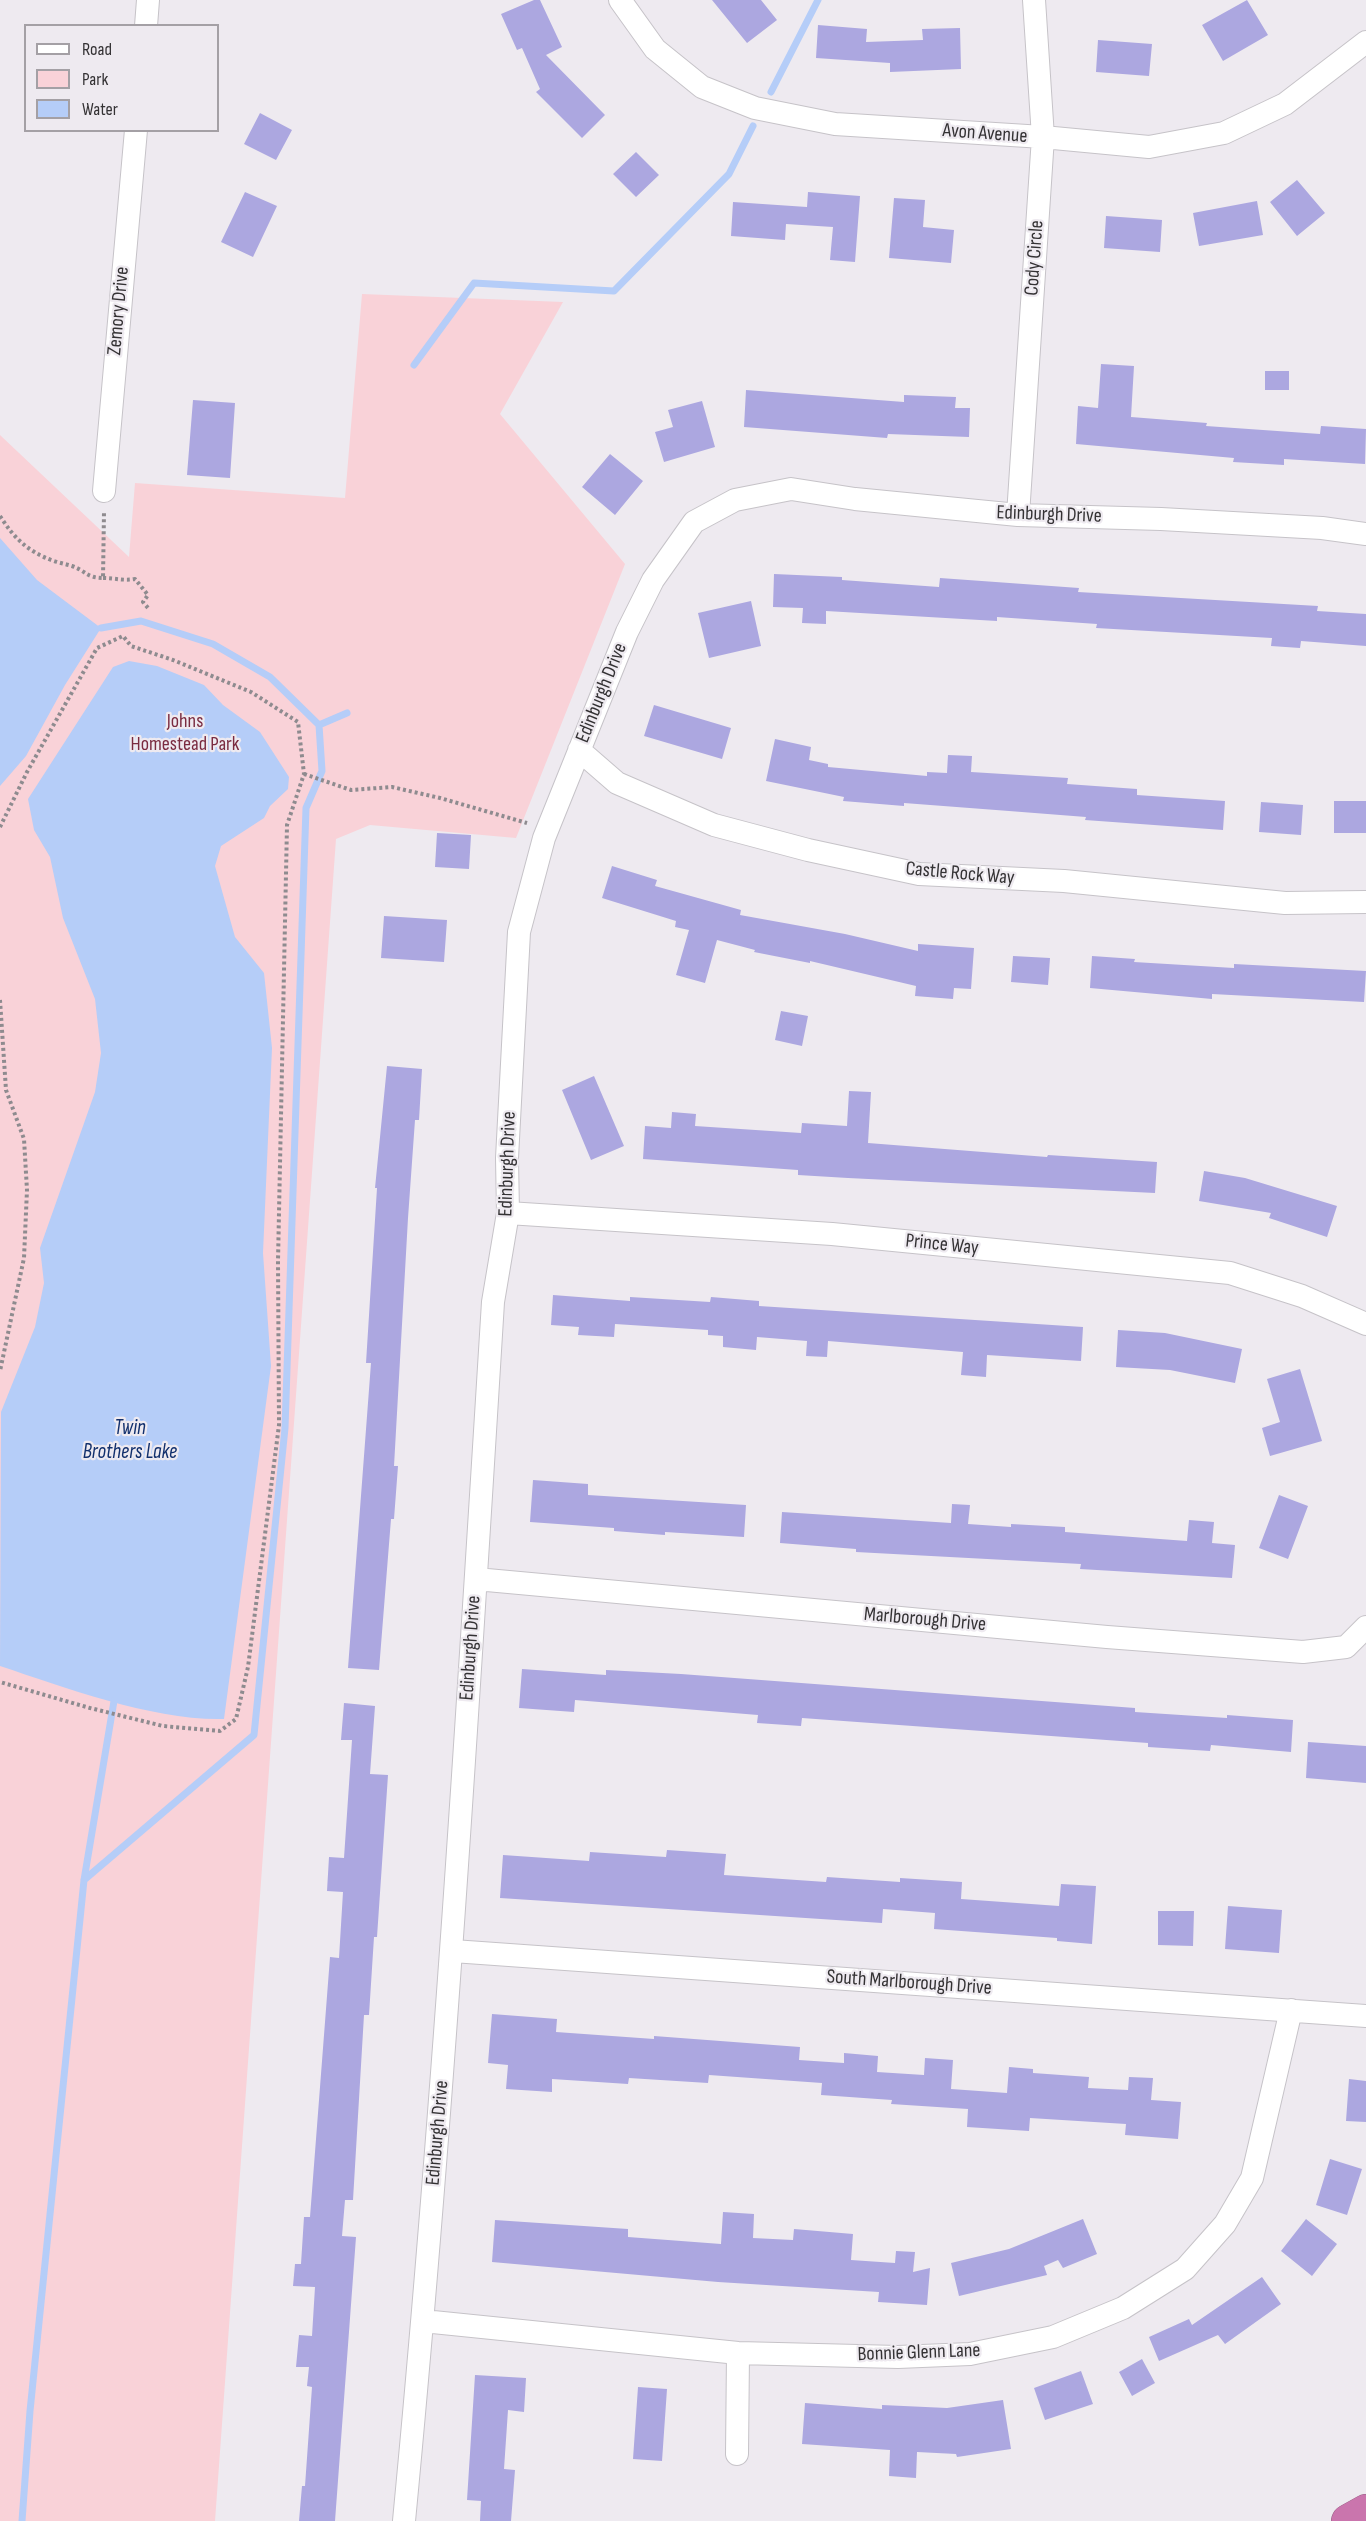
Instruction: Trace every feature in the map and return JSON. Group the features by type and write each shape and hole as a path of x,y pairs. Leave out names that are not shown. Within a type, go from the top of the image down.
{"highway":[{"path":"1348,2521 1366,2511"}],"street":[{"path":"146,24 148,0"},
{"name":"Avon Avenue","path":"620,0 655,49 702,87 755,108 835,124 1042,137 1149,147 1224,133 1285,104 1366,42"},
{"name":"Cody Circle","path":"1018,515 1042,137 1034,0"},
{"name":"Zemory Drive","path":"104,491 136,132"},
{"name":"Edinburgh Drive","path":"404,2521 453,1952 493,1302 508,1213 507,1158 519,932 548,828 627,632 653,580 694,522 735,500 791,489 855,499 1018,515 1161,519 1322,528 1366,534"},
{"name":"Castle Rock Way","path":"579,750 618,783 714,825 808,850 919,874 1064,881 1285,903 1366,902"},
{"name":"Prince Way","path":"508,1213 832,1234 1230,1273 1302,1296 1366,1324"},
{"name":"Marlborough Drive","path":"476,1579 1303,1652 1346,1647 1366,1628"},
{"name":"South Marlborough Drive","path":"453,1952 1366,2016"},
{"name":"Bonnie Glenn Lane","path":"423,2321 738,2353 898,2357 970,2354 1053,2337 1123,2308 1185,2269 1225,2224 1252,2178 1291,2010"},
{"path":"737,2454 738,2353"}],"path":[{"path":"103,578 104,491"},
{"path":"0,516 13,536 29,550 74,567 90,578 115,578 122,581 135,579 147,595 142,602 148,608"},
{"path":"0,827 27,772 97,648 123,636 132,646 251,692 298,722 304,774 287,825 278,1261 279,1425 248,1667 236,1719 220,1731 163,1726 0,1682"},
{"path":"304,774 351,790 392,787 548,828"},
{"path":"0,1000 6,1090 24,1138 27,1190 24,1258 0,1371"}],"green space":[{"name":"Johns Homestead Park","path":"362,294 563,302 500,414 625,564 516,838 370,825 336,839 215,2521 0,2521 0,435 129,557 135,483 345,498"}],"water":[{"path":"0,538 37,580 101,628 65,685 26,756 0,786"},
{"name":"Twin Brothers Lake","path":"129,661 157,666 204,685 223,705 260,732 289,777 288,789 270,806 264,818 221,846 215,866 235,937 264,973 272,1048 263,1253 271,1366 224,1719 169,1715 140,1709 111,1702 0,1666 1,1412 35,1327 44,1283 40,1248 95,1092 101,1053 95,999 63,918 50,857 34,830 28,799 113,667"}],"building":[{"path":"534,0 540,0 562,47 546,55 605,115 582,138 536,92 540,89 522,48 517,50 501,14"},
{"path":"712,0 761,0 777,20 747,43"},
{"path":"1247,0 1268,35 1223,61 1202,25"},
{"path":"818,25 867,29 866,42 923,40 922,29 960,28 961,69 890,72 890,63 816,58"},
{"path":"1098,40 1152,44 1149,76 1096,72"},
{"path":"260,113 292,130 276,160 244,144"},
{"path":"636,152 659,175 636,197 613,174"},
{"path":"1297,180 1325,213 1297,236 1270,202"},
{"path":"245,192 277,206 253,257 221,242"},
{"path":"808,192 860,196 855,262 830,260 833,227 786,224 785,240 731,236 733,202 807,207"},
{"path":"894,198 925,200 923,227 954,230 951,263 889,258"},
{"path":"1257,201 1263,235 1199,246 1193,213"},
{"path":"1106,216 1162,220 1160,252 1104,248"},
{"path":"1101,364 1134,366 1131,417 1207,423 1206,426 1320,434 1321,426 1366,429 1365,464 1284,459 1284,465 1233,462 1234,458 1076,444 1078,406 1098,408"},
{"path":"1265,371 1289,371 1289,390 1265,390"},
{"path":"746,390 904,402 904,395 956,397 955,408 970,408 969,437 888,434 887,438 744,427"},
{"path":"193,400 235,403 230,478 187,475"},
{"path":"702,401 715,447 664,462 655,432 673,427 668,410"},
{"path":"610,454 643,481 615,515 582,487"},
{"path":"774,574 842,577 842,580 939,587 940,578 1079,588 1078,592 1318,606 1317,611 1366,614 1366,646 1301,641 1300,648 1271,646 1272,638 1096,628 1097,624 997,617 997,621 826,611 826,624 802,623 803,608 773,607"},
{"path":"751,601 761,646 709,658 698,613"},
{"path":"654,705 731,728 722,759 644,736"},
{"path":"775,739 811,747 809,760 828,764 828,767 927,776 927,772 947,773 948,755 972,756 971,772 1068,778 1067,784 1137,789 1137,795 1225,801 1223,830 1085,820 1086,817 1009,811 843,801 844,797 766,781"},
{"path":"1334,801 1366,801 1366,833 1334,833"},
{"path":"1261,802 1303,805 1301,835 1259,832"},
{"path":"437,833 471,835 469,869 435,867"},
{"path":"612,866 657,880 655,886 741,910 740,915 845,934 918,951 918,944 974,948 971,989 954,988 953,999 915,996 916,986 810,961 810,963 754,952 755,950 717,940 705,983 676,975 689,930 675,927 676,921 602,898"},
{"path":"384,916 447,920 444,962 381,958"},
{"path":"1013,956 1050,958 1048,985 1011,982"},
{"path":"1092,956 1135,959 1134,962 1234,968 1234,964 1366,971 1364,1002 1212,994 1212,999 1090,988"},
{"path":"781,1011 808,1016 802,1046 775,1040"},
{"path":"387,1066 422,1069 419,1120 415,1120 408,1218 394,1466 398,1466 394,1519 391,1519 379,1670 348,1668 371,1363 366,1363 377,1188 375,1188"},
{"path":"594,1076 624,1146 591,1160 562,1090"},
{"path":"849,1091 871,1092 868,1143 1047,1157 1048,1155 1157,1162 1155,1193 798,1175 798,1170 643,1159 645,1126 671,1128 672,1112 696,1114 695,1126 801,1133 802,1123 847,1126"},
{"path":"1204,1171 1245,1178 1337,1206 1327,1237 1269,1218 1271,1213 1199,1201"},
{"path":"553,1295 630,1301 630,1297 710,1302 711,1297 759,1301 759,1306 1083,1327 1081,1361 987,1355 986,1377 961,1375 963,1352 828,1341 827,1357 806,1356 807,1341 757,1337 756,1350 723,1347 723,1336 708,1335 708,1330 615,1324 614,1337 578,1335 579,1327 551,1325"},
{"path":"1118,1330 1165,1333 1242,1349 1235,1383 1170,1370 1116,1367"},
{"path":"1300,1369 1322,1441 1270,1456 1262,1428 1280,1422 1267,1379"},
{"path":"533,1480 588,1484 588,1495 746,1505 744,1537 665,1532 665,1535 614,1531 614,1528 530,1522"},
{"path":"1279,1495 1308,1506 1288,1559 1259,1548"},
{"path":"952,1504 970,1505 968,1524 1065,1527 1065,1532 1187,1541 1189,1520 1214,1522 1212,1543 1235,1545 1232,1578 1080,1569 1081,1564 856,1552 856,1549 780,1543 782,1512 951,1523"},
{"path":"522,1669 606,1675 606,1670 681,1674 1135,1708 1135,1712 1293,1720 1291,1752 1211,1745 1210,1751 1148,1747 1148,1743 802,1718 801,1726 757,1723 758,1715 575,1700 574,1712 519,1708"},
{"path":"344,1703 375,1706 370,1774 388,1775 377,1937 374,1937 369,2015 364,2015 353,2200 345,2200 342,2236 356,2237 335,2521 299,2521 302,2486 305,2486 312,2387 307,2386 309,2367 296,2367 299,2335 312,2336 315,2287 293,2286 295,2264 301,2264 304,2217 310,2217 330,1957 339,1958 343,1892 327,1891 329,1857 344,1858 352,1740 341,1740"},
{"path":"1308,1742 1366,1746 1366,1783 1306,1778"},
{"path":"667,1850 726,1854 724,1875 826,1882 827,1877 900,1882 900,1878 962,1882 961,1899 1059,1906 1061,1884 1096,1886 1092,1944 1057,1941 1057,1938 934,1929 935,1913 883,1909 882,1923 500,1898 503,1855 589,1861 590,1852 666,1857"},
{"path":"1228,1906 1282,1910 1279,1953 1225,1949"},
{"path":"1158,1911 1194,1911 1193,1946 1158,1945"},
{"path":"492,2014 557,2019 556,2032 654,2039 654,2036 800,2047 799,2060 844,2063 844,2053 878,2056 877,2072 924,2075 925,2058 953,2060 951,2089 1007,2093 1009,2067 1033,2069 1033,2073 1089,2077 1088,2088 1128,2090 1129,2077 1153,2078 1151,2100 1181,2102 1178,2139 1125,2135 1126,2124 1030,2118 1029,2131 967,2127 968,2109 891,2104 892,2100 821,2095 822,2083 709,2075 708,2083 629,2078 628,2084 552,2079 552,2092 506,2089 508,2065 488,2063"},
{"path":"1349,2079 1366,2081 1366,2122 1346,2121"},
{"path":"1330,2159 1362,2169 1347,2215 1316,2205"},
{"path":"723,2212 754,2214 753,2238 793,2240 794,2229 853,2234 851,2260 895,2263 896,2251 915,2252 913,2272 930,2268 927,2305 878,2302 879,2292 718,2282 492,2262 495,2220 628,2229 628,2237 721,2244"},
{"path":"1083,2219 1097,2254 1063,2268 1058,2260 1044,2266 1047,2275 959,2296 951,2263 1009,2249"},
{"path":"1306,2219 1337,2244 1312,2276 1281,2251"},
{"path":"1262,2277 1281,2304 1225,2344 1218,2335 1159,2361 1149,2337 1189,2319 1192,2325"},
{"path":"1142,2359 1155,2383 1132,2396 1119,2372"},
{"path":"1081,2371 1093,2404 1045,2420 1034,2388"},
{"path":"475,2375 526,2378 524,2412 508,2410 504,2469 515,2470 511,2521 480,2521 481,2501 467,2500"},
{"path":"638,2387 667,2389 662,2461 633,2459"},
{"path":"1003,2400 1011,2449 957,2457 956,2454 917,2452 916,2478 889,2476 890,2450 802,2444 805,2403 882,2409 882,2405 947,2408"}],"waterway":[{"path":"771,92 818,0"},
{"path":"414,365 474,283 614,291 729,174 753,126"},
{"path":"84,1880 254,1735 285,1428 306,808 322,771 319,725 270,677 213,644 141,621 101,628"},
{"path":"319,725 347,713"},
{"path":"22,2521 30,2411 84,1880 114,1701"}]}
